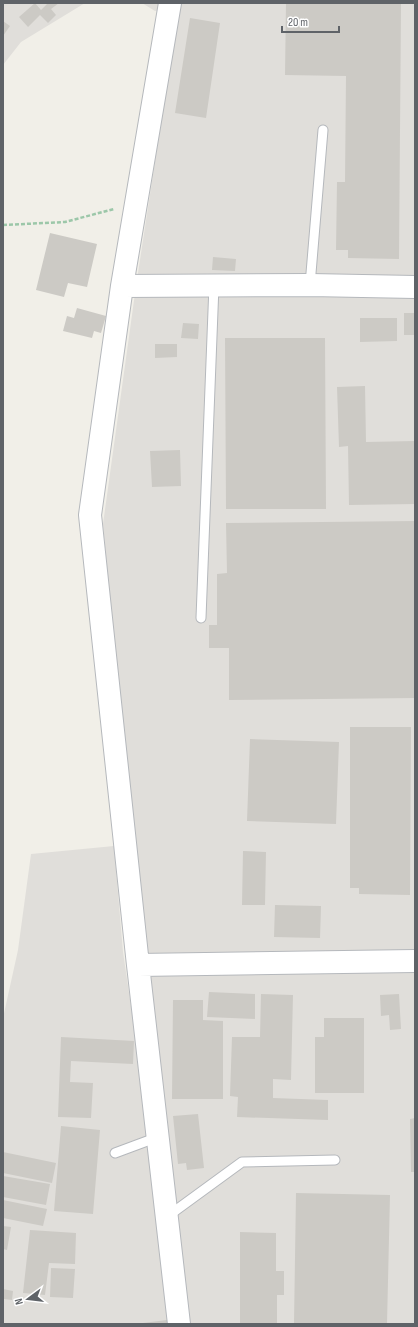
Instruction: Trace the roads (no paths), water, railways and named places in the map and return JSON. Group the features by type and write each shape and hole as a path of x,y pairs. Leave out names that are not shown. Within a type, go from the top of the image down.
{"street":[{"path":"170,3 122,286 90,515 138,965 179,1324"},
{"path":"122,286 310,285 415,287"},
{"path":"138,965 415,961"}],"lane":[{"path":"310,285 323,130"},
{"path":"201,618 214,285"},
{"path":"115,1153 158,1137"},
{"path":"167,1217 242,1162 335,1160"}]}
